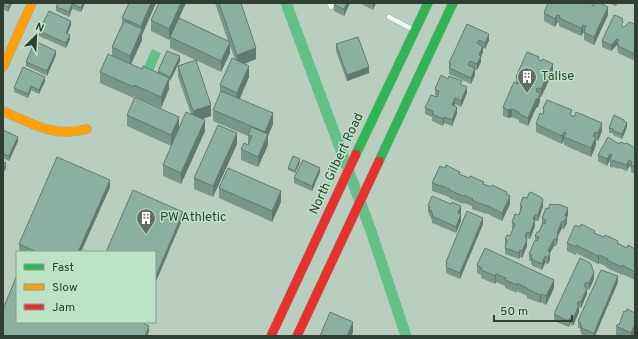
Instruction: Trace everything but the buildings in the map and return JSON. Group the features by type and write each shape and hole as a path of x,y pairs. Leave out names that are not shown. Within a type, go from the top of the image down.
{"main road":[{"path":"3,67 32,3"},
{"name":"North Gilbert Road","path":"297,336 371,176 382,124 415,30 428,3"},
{"name":"North Gilbert Road","path":"271,336 360,144 382,124 453,3"},
{"path":"3,111 40,127 60,133 70,134 86,129"},
{"path":"302,269 323,279"}],"lane":[{"path":"389,17 415,30"}],"shaded area":[{"path":"152,49 161,53 153,71 144,67"}],"waterway":[{"path":"286,3 371,231 406,336"}],"traffic: fast":[{"path":"356,154 428,3"},
{"path":"379,161 453,3"}],"traffic: slow":[{"path":"3,67 32,3"},
{"path":"3,111 34,125 54,131 64,132 87,129"}],"traffic: jam":[{"path":"271,336 356,154"},
{"path":"297,336 379,161"}],"place":[{"name":"Talise","path":"527,94"},
{"name":"PW Athletic","path":"146,235"}]}
